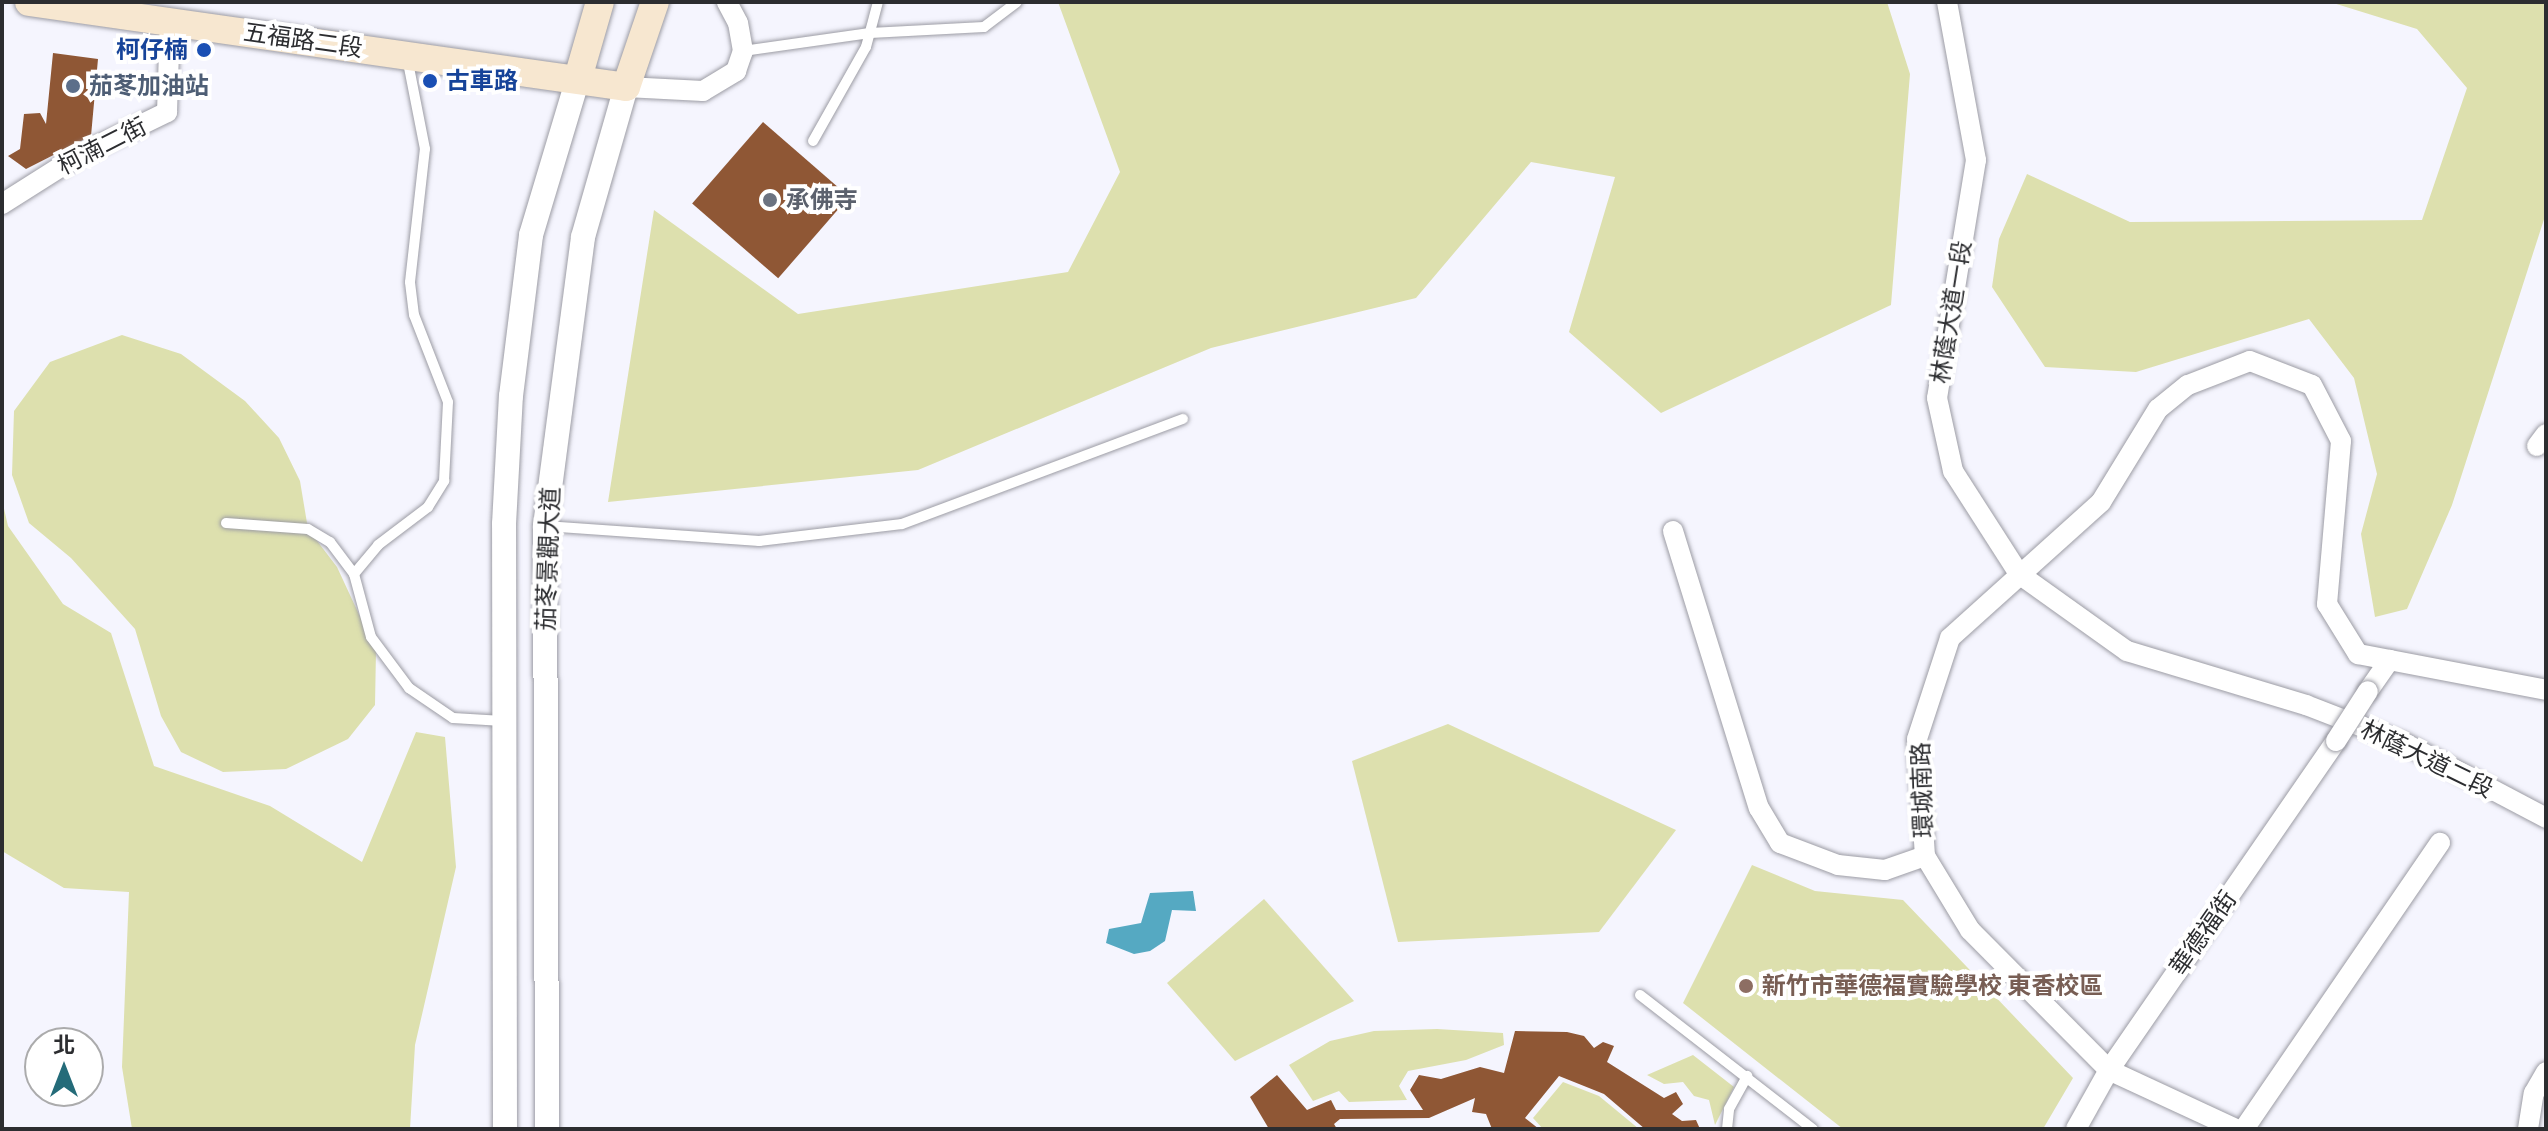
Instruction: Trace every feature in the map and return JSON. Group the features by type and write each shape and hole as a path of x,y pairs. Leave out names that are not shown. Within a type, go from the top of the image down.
{"main road":[{"name":"五福路二段","path":"29,2 626,87"},
{"name":"茄苳景觀大道","path":"578,78 600,2"},
{"name":"茄苳景觀大道","path":"626,87 655,2"}],"street":[{"path":"626,87 703,91 736,71 743,51 738,23 727,2"},
{"name":"林蔭大道一段","path":"1947,2 1976,160 1937,398 1953,471 2019,574 2127,651 2306,705"},
{"name":"柯湳二街","path":"2,204 81,154 167,112 170,22"},
{"name":"茄苳景觀大道","path":"505,1129 503,721 511,396 531,235 578,78"},
{"name":"茄苳景觀大道","path":"547,1129 545,526 557,404 583,237 626,87"},
{"name":"環城南路","path":"2236,1129 2109,1070 1970,930 1925,856 1917,739 1950,638 2101,502 2158,409 2188,385 2250,361 2312,385 2341,441 2327,604 2358,654 2546,690"},
{"path":"1673,531 1759,808 1780,843 1838,865 1885,870 1925,856"},
{"name":"華德福街","path":"2076,1129 2109,1070 2390,660"},
{"name":"林蔭大道二段","path":"2306,705 2404,743 2546,818"},
{"path":"2244,1129 2440,843"},
{"path":"2528,1129 2534,1093 2546,1072"}],"lane":[{"path":"813,141 870,33 878,2"},
{"path":"743,51 870,33 984,27 1017,2"},
{"path":"354,574 378,545 428,507 444,481 449,440 448,402 414,315 410,282 425,149 406,55"},
{"path":"545,526 759,541 902,524 1183,419"},
{"path":"226,523 308,529 330,542 354,574 371,637 409,688 453,718 503,721"},
{"path":"1640,995 1813,1129"},
{"path":"1727,1129 1729,1109 1747,1076"}],"green space":[{"path":"1058,2 1887,2 1910,74 1891,305 1661,413 1569,332 1615,177 1531,162 1416,298 1211,348 918,470 608,502 654,210 798,314 1068,272 1120,172"},
{"path":"2330,2 2546,2 2546,213 2452,505 2407,609 2375,617 2361,534 2377,474 2354,378 2309,319 2136,372 2045,367 1992,287 1999,239 2027,174 2130,222 2422,220 2467,88 2417,29"},
{"path":"122,335 181,354 245,401 279,438 300,481 308,529 337,567 376,651 375,705 348,739 286,769 223,772 181,752 161,716 135,629 71,558 29,523 12,475 14,411 50,362"},
{"path":"2,500 8,526 63,604 111,633 154,766 270,806 362,862 416,732 445,737 456,867 415,1045 410,1129 132,1129 122,1067 129,892 64,888 2,851"},
{"path":"1448,724 1676,830 1599,932 1398,942 1352,761"},
{"path":"1752,865 1815,891 1903,900 2073,1078 2043,1129 1843,1129 1683,1003"},
{"path":"1264,899 1354,1001 1235,1061 1167,983"},
{"path":"1437,1029 1503,1033 1504,1045 1466,1060 1408,1071 1399,1086 1407,1100 1349,1102 1339,1091 1313,1101 1289,1065 1330,1041 1374,1031"},
{"path":"1693,1055 1734,1087 1715,1125 1709,1100 1694,1096 1683,1082 1664,1084 1647,1075"},
{"path":"1563,1082 1599,1096 1639,1129 1543,1129 1533,1118"}],"water":[{"path":"1193,891 1196,911 1172,910 1165,941 1150,951 1134,954 1106,943 1109,929 1141,923 1150,893"}],"building":[{"name":"茄苳加油站","path":"53,53 98,59 91,136 26,169 8,156 20,149 24,114 40,113 46,124"},
{"name":"承佛寺","path":"763,122 849,197 778,278 692,204"},
{"path":"1515,1031 1567,1032 1584,1036 1594,1048 1603,1042 1614,1046 1607,1062 1664,1098 1676,1092 1683,1104 1672,1114 1682,1121 1696,1120 1700,1129 1645,1129 1604,1094 1559,1076 1525,1118 1539,1129 1492,1129 1486,1114 1472,1112 1475,1098 1429,1118 1340,1119 1334,1124 1337,1129 1269,1129 1250,1097 1277,1075 1307,1110 1331,1100 1336,1110 1423,1110 1410,1090 1419,1075 1441,1079 1480,1067 1504,1073"}],"place":[{"name":"柯仔楠","path":"204,50"},
{"name":"古車路","path":"430,81"},
{"name":"茄苳加油站","path":"73,86"},
{"name":"承佛寺","path":"770,200"},
{"name":"新竹市華德福實驗學校 東香校區","path":"1746,986"}]}
